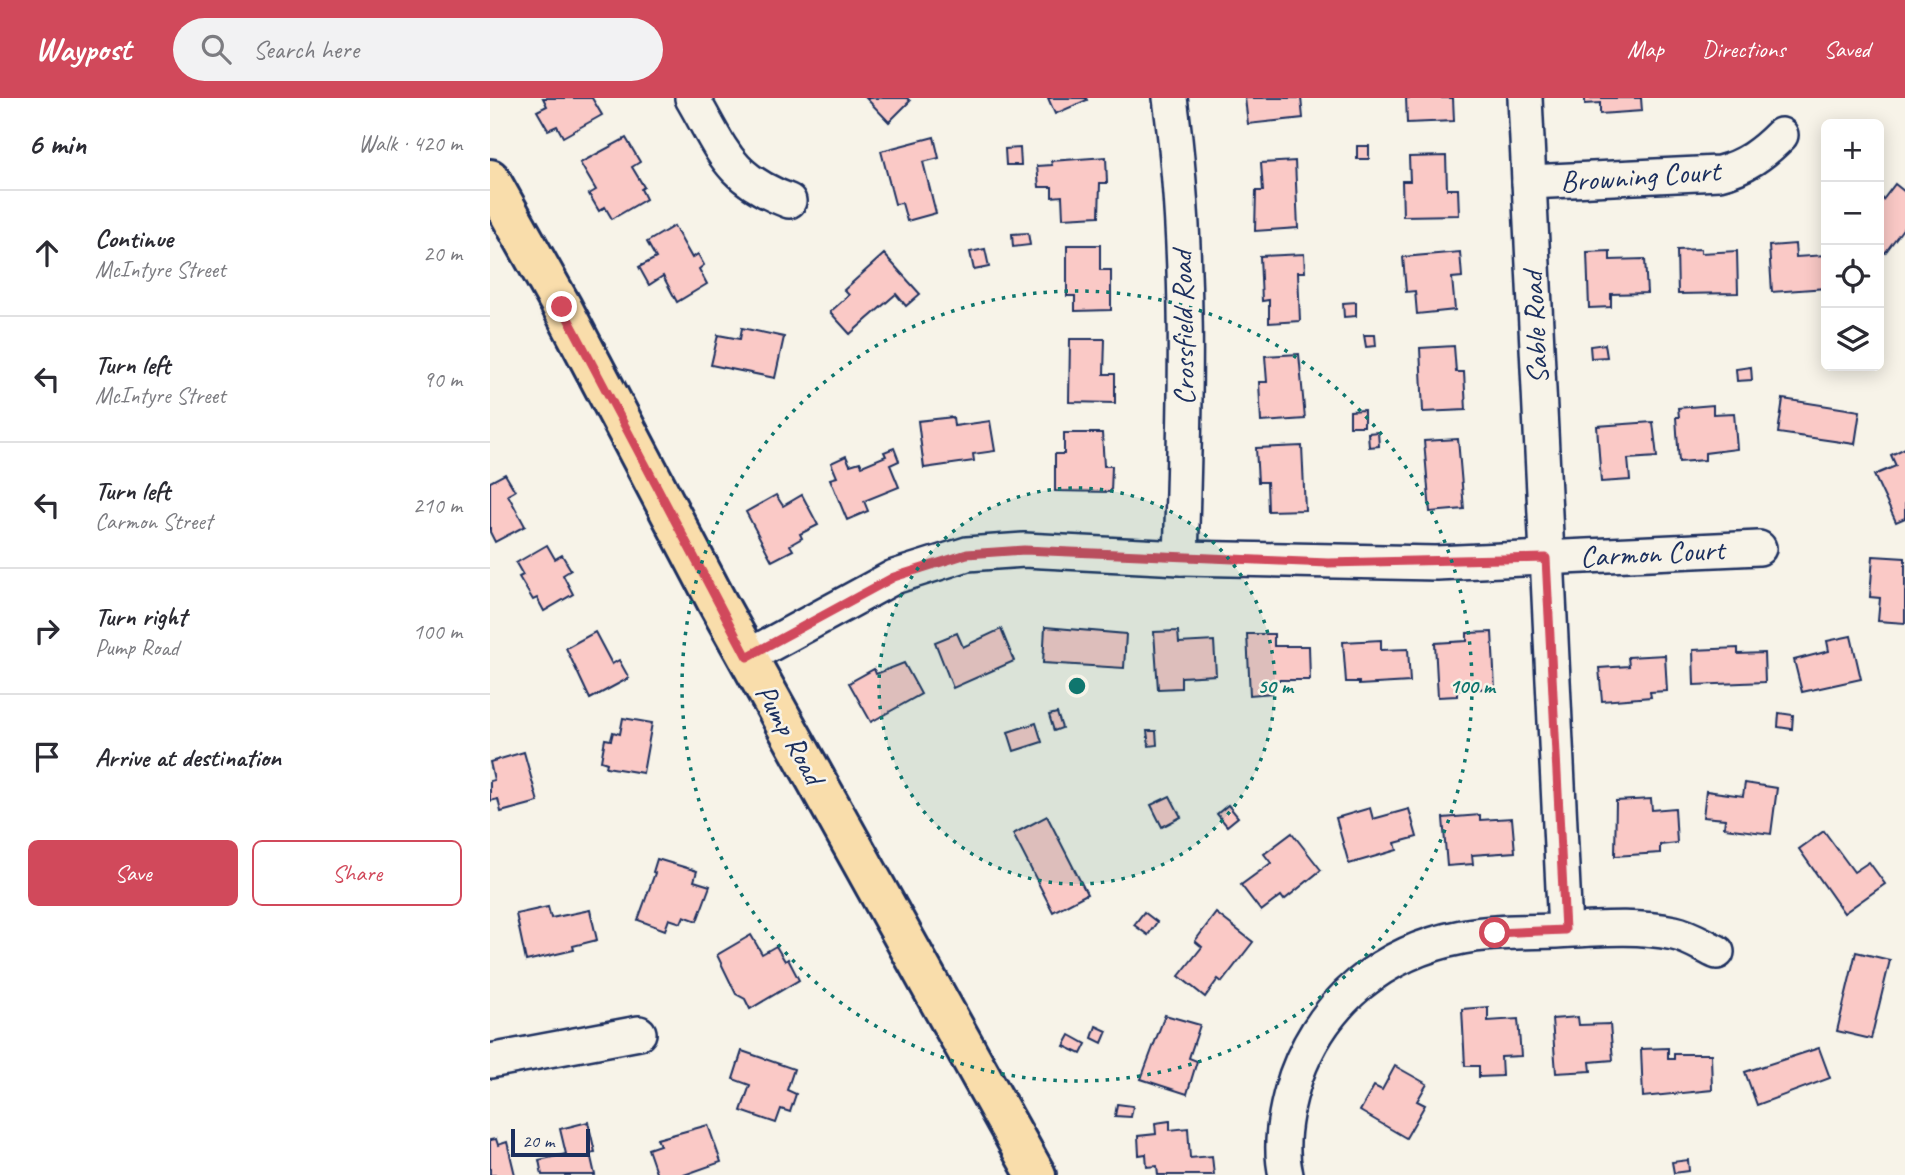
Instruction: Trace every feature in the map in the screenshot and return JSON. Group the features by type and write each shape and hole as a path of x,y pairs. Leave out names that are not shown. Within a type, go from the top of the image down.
{"main road":[{"name":"Pump Road","path":"490,179 562,307 747,657 1036,1175"}],"street":[{"path":"692,98 734,170 769,194 789,201"},
{"name":"Crossfield Road","path":"1170,98 1178,152 1186,363 1181,558"},
{"name":"Sable Road","path":"1524,98 1565,930"},
{"name":"Browning Court","path":"1529,182 1719,173 1734,170 1763,153 1781,135"},
{"name":"Carmon Court","path":"747,657 894,577 967,554 1024,550 1328,563 1546,558 1759,548"},
{"path":"1286,1175 1283,1136 1288,1100 1308,1043 1328,1013 1365,978 1419,949 1462,937 1612,928 1673,932 1717,952"},
{"path":"490,1061 639,1033"}],"building":[{"path":"543,98 592,98 602,115 563,137 557,126 548,130 537,111 547,106"},
{"path":"866,98 907,98 910,101 889,122"},
{"path":"1048,98 1086,98 1087,100 1055,114"},
{"path":"1245,98 1301,98 1303,118 1248,124"},
{"path":"1406,98 1453,98 1454,121 1407,123"},
{"path":"1585,98 1641,98 1642,111 1600,114 1600,103 1585,104"},
{"path":"934,137 939,158 923,162 936,213 907,221 902,203 895,204 881,151"},
{"path":"626,138 640,162 632,167 644,187 641,189 646,199 612,219 605,207 599,211 589,194 596,190 580,163"},
{"path":"1357,146 1369,146 1369,159 1357,159"},
{"path":"1020,148 1021,165 1006,165 1005,149"},
{"path":"1446,156 1447,189 1458,189 1459,215 1403,216 1402,181 1410,181 1409,157"},
{"path":"1106,157 1107,183 1100,183 1099,216 1063,218 1062,196 1052,197 1052,187 1039,187 1037,166 1052,165 1051,161"},
{"path":"1295,161 1298,228 1255,231 1256,191 1263,191 1261,163"},
{"path":"1895,184 1905,192 1905,226 1885,253 1884,252 1884,198"},
{"path":"674,226 692,258 698,254 704,265 699,269 707,284 677,302 663,276 649,285 639,267 656,258 647,242"},
{"path":"1028,233 1030,245 1013,247 1012,234"},
{"path":"1795,244 1796,257 1821,255 1821,288 1772,292 1769,246"},
{"path":"1067,245 1100,245 1100,270 1111,270 1111,310 1075,311 1075,296 1067,296"},
{"path":"985,249 989,267 974,270 970,252"},
{"path":"1701,249 1701,253 1737,251 1738,293 1678,294 1677,250"},
{"path":"1610,251 1610,260 1645,259 1647,293 1611,294 1611,307 1589,308 1587,252"},
{"path":"1460,252 1462,277 1452,278 1455,310 1417,314 1415,291 1406,292 1403,257"},
{"path":"884,254 920,294 906,306 896,294 850,334 830,312 849,295 844,290"},
{"path":"1304,254 1305,272 1298,272 1300,321 1269,323 1269,300 1262,301 1260,256"},
{"path":"1356,302 1356,316 1344,317 1343,303"},
{"path":"742,328 784,337 775,378 711,365 718,335 740,339"},
{"path":"1364,335 1375,335 1376,346 1366,347"},
{"path":"1070,339 1105,339 1104,374 1115,374 1115,403 1069,402"},
{"path":"1605,344 1607,357 1591,358 1590,346"},
{"path":"1454,346 1456,372 1464,372 1466,410 1423,412 1420,348"},
{"path":"1299,354 1305,419 1261,422 1259,382 1267,382 1265,356"},
{"path":"1751,367 1752,380 1737,381 1736,369"},
{"path":"1783,399 1860,411 1855,444 1778,433"},
{"path":"1713,405 1713,414 1734,413 1737,449 1705,453 1705,460 1679,462 1676,417 1679,417 1678,408"},
{"path":"1364,410 1364,426 1350,426 1350,411"},
{"path":"953,417 954,426 990,421 995,451 973,454 974,461 924,468 918,421"},
{"path":"1653,422 1657,457 1628,459 1630,480 1601,482 1597,426"},
{"path":"1378,432 1379,446 1369,447 1368,433"},
{"path":"1064,433 1102,433 1104,466 1112,466 1111,492 1055,491 1055,454 1064,454"},
{"path":"1458,439 1464,509 1430,512 1424,441"},
{"path":"1302,446 1305,510 1268,511 1267,482 1258,482 1256,448"},
{"path":"894,448 899,461 890,465 899,487 864,501 868,511 847,520 830,479 837,477 831,463 846,456 850,465 860,462 862,466 886,456 884,452"},
{"path":"1905,448 1905,518 1896,522 1874,475 1896,466 1891,455"},
{"path":"505,474 515,491 508,495 525,526 495,542 490,532 490,482"},
{"path":"776,495 783,506 802,495 818,525 800,534 802,538 790,545 793,550 772,561 746,512"},
{"path":"547,545 555,559 562,555 571,570 563,575 573,594 544,611 537,598 533,600 519,577 523,575 516,563"},
{"path":"1873,556 1905,558 1905,623 1878,621 1880,598 1870,597"},
{"path":"1045,627 1126,634 1124,668 1043,663"},
{"path":"1001,629 1014,661 953,688 935,642 957,633 963,647"},
{"path":"1178,631 1179,643 1214,641 1216,675 1181,677 1181,688 1158,689 1154,632"},
{"path":"595,632 612,664 619,660 629,678 590,699 566,648"},
{"path":"1492,632 1495,688 1457,690 1457,696 1438,697 1435,643 1467,641 1467,633"},
{"path":"1247,634 1274,634 1274,646 1309,646 1310,680 1272,680 1272,693 1250,695"},
{"path":"1851,636 1861,679 1802,692 1794,660 1829,651 1827,641"},
{"path":"1381,640 1381,650 1408,649 1410,682 1359,685 1359,682 1346,682 1343,642"},
{"path":"1738,648 1738,654 1764,653 1765,682 1694,685 1693,650"},
{"path":"1665,655 1667,691 1650,692 1651,697 1602,701 1599,668 1629,666 1628,657"},
{"path":"904,663 921,694 871,722 849,683 874,669 876,674"},
{"path":"1057,713 1062,728 1054,731 1049,715"},
{"path":"1779,713 1793,715 1792,729 1778,727"},
{"path":"623,718 652,723 643,773 606,767 607,763 601,761 605,739 611,740 613,732 620,734"},
{"path":"1036,723 1042,742 1014,751 1008,732"},
{"path":"1147,731 1156,731 1157,745 1149,746"},
{"path":"524,752 538,802 501,812 498,799 490,801 490,781 494,780 490,762"},
{"path":"1745,783 1777,788 1771,834 1724,828 1725,819 1703,817 1706,791 1743,796"},
{"path":"1170,796 1181,817 1162,827 1151,805"},
{"path":"1651,799 1652,810 1675,808 1677,843 1660,845 1660,853 1615,856 1616,801"},
{"path":"1228,805 1238,817 1227,826 1217,814"},
{"path":"1370,808 1373,819 1409,809 1417,837 1395,843 1397,850 1349,864 1336,818"},
{"path":"1480,815 1480,820 1512,818 1515,852 1472,855 1473,864 1447,866 1443,818"},
{"path":"1047,816 1087,894 1053,912 1013,834"},
{"path":"1824,831 1854,872 1869,862 1885,884 1844,913 1799,849"},
{"path":"1292,833 1321,870 1284,900 1281,896 1261,911 1241,885 1271,863 1264,854"},
{"path":"657,859 697,871 694,881 710,886 697,921 684,916 681,923 669,919 665,930 638,920 655,873 653,872"},
{"path":"548,907 551,918 590,910 597,940 573,946 574,950 526,961 516,914"},
{"path":"1144,912 1157,922 1148,935 1134,925"},
{"path":"1216,913 1253,942 1222,982 1218,979 1205,997 1179,976 1202,947 1195,941"},
{"path":"751,935 762,954 776,946 785,961 788,959 799,980 750,1009 745,999 736,994 717,955"},
{"path":"1856,952 1890,960 1871,1039 1837,1031"},
{"path":"1488,1007 1488,1021 1518,1019 1521,1056 1501,1057 1502,1076 1479,1077 1479,1066 1465,1066 1462,1009"},
{"path":"1165,1015 1200,1025 1189,1058 1197,1061 1187,1094 1141,1079"},
{"path":"1578,1017 1579,1025 1610,1024 1613,1060 1590,1062 1591,1071 1556,1073 1552,1019"},
{"path":"1096,1026 1107,1031 1102,1043 1092,1038"},
{"path":"1070,1035 1086,1044 1081,1054 1064,1046"},
{"path":"1668,1048 1668,1059 1674,1059 1674,1054 1711,1054 1712,1090 1643,1097 1641,1049"},
{"path":"1819,1048 1830,1078 1757,1105 1745,1072"},
{"path":"742,1051 794,1069 787,1090 796,1094 790,1112 781,1109 776,1123 741,1111 750,1085 733,1079"},
{"path":"1395,1066 1427,1084 1417,1101 1425,1105 1406,1138 1360,1111 1374,1086 1382,1090"},
{"path":"1117,1104 1133,1106 1131,1117 1115,1116"},
{"path":"1170,1121 1170,1130 1188,1128 1190,1158 1212,1156 1214,1175 1158,1175 1157,1166 1147,1167 1146,1154 1139,1155 1138,1136 1156,1134 1155,1123"},
{"path":"588,1122 595,1152 590,1153 595,1175 542,1175 539,1160 566,1154 560,1129"},
{"path":"708,1125 721,1162 684,1175 657,1175 648,1149 660,1145 657,1139"},
{"path":"496,1139 498,1145 507,1142 515,1175 490,1175 490,1140"},
{"path":"1688,1160 1689,1171 1674,1173 1672,1162"}],"route":[{"path":"562,307 747,657 894,577 934,562 967,554 1024,550 1328,563 1436,563 1546,558 1565,930 1495,933"}]}
